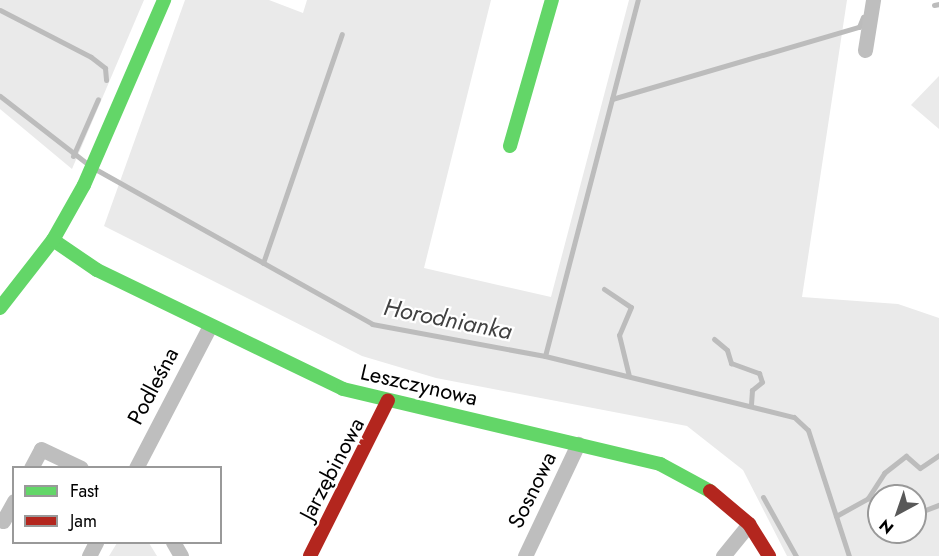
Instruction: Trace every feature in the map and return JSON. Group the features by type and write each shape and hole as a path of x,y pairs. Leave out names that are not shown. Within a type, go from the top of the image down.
{"street":[{"path":"0,308 53,240 84,185 104,145 164,0"},
{"path":"510,146 552,0"},
{"path":"865,50 873,0"},
{"name":"Leszczynowa","path":"53,240 98,270 210,326 344,388 578,444 694,478 749,524 769,556"},
{"name":"Podleśna","path":"137,466 210,326"},
{"name":"Jarzębinowa","path":"310,556 388,400"},
{"name":"Sosnowa","path":"525,556 578,444"},
{"path":"32,466 41,449 77,466"},
{"path":"3,521 12,505"},
{"path":"723,556 749,524"}],"shaded area":[{"path":"0,0 144,0 72,169 0,109"},
{"path":"185,0 269,0 303,13 307,0 491,0 424,268 551,297 629,0 847,0 802,297 898,304 939,318 939,556 787,556 743,470 687,426 436,378 362,356 104,226"},
{"path":"939,76 939,129 911,105"},
{"path":"116,544 150,544 157,556 109,556"}],"waterway":[{"path":"545,356 638,0"},
{"path":"934,5 939,4"},
{"path":"0,10 91,57 105,68 106,80"},
{"path":"612,99 859,27 863,17"},
{"path":"263,263 342,34"},
{"name":"Horodnianka","path":"0,96 89,165"},
{"path":"73,156 98,99"},
{"name":"Horodnianka","path":"97,170 372,324 545,356 794,417 808,430 849,556"},
{"path":"604,289 631,307 619,335 629,376"},
{"path":"714,339 727,350 731,363 759,373 762,382 752,390 751,405"},
{"path":"877,484 884,473 906,456 920,468 939,455"},
{"path":"763,497 796,556"},
{"path":"836,516 867,499"},
{"path":"927,510 939,505"}],"traffic: fast":[{"path":"0,308 53,240 84,185 164,0"},
{"path":"510,146 552,0"},
{"path":"53,240 97,270 343,389 660,464 710,491"}],"traffic: jam":[{"path":"310,556 388,400"},
{"path":"710,491 749,524 769,556"}]}
